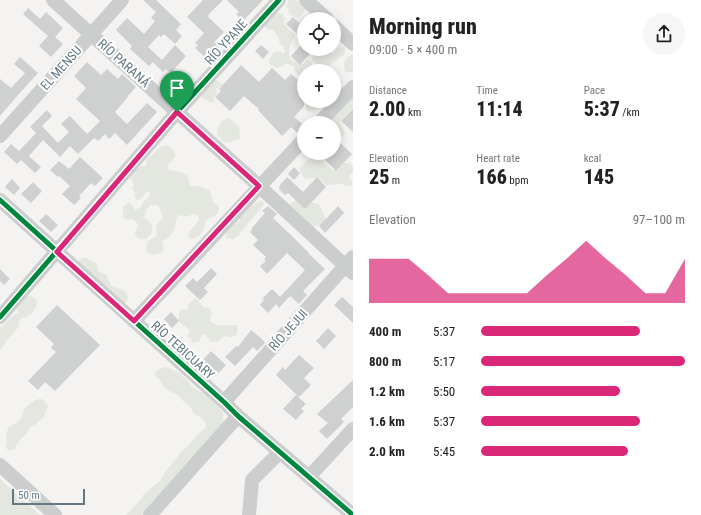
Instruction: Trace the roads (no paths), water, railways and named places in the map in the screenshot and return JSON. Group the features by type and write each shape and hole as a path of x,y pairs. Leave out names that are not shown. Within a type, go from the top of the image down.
{"street":[{"name":"RÍO PARANÁ","path":"53,0 259,186 350,265"},
{"name":"EL MENSU","path":"0,136 122,0"},
{"name":"RÍO YPANE","path":"0,317 177,112 279,0"},
{"path":"306,0 319,12"},
{"path":"341,33 353,44"},
{"path":"326,116 353,87"},
{"path":"134,321 297,146"},
{"name":"RÍO TEBICUARY","path":"0,200 238,416 353,515"},
{"name":"RÍO JEJUI","path":"224,402 350,265"},
{"path":"150,515 238,416"},
{"path":"309,477 353,429"},
{"path":"249,515 252,480 280,452"},
{"path":"0,465 55,515"}]}
